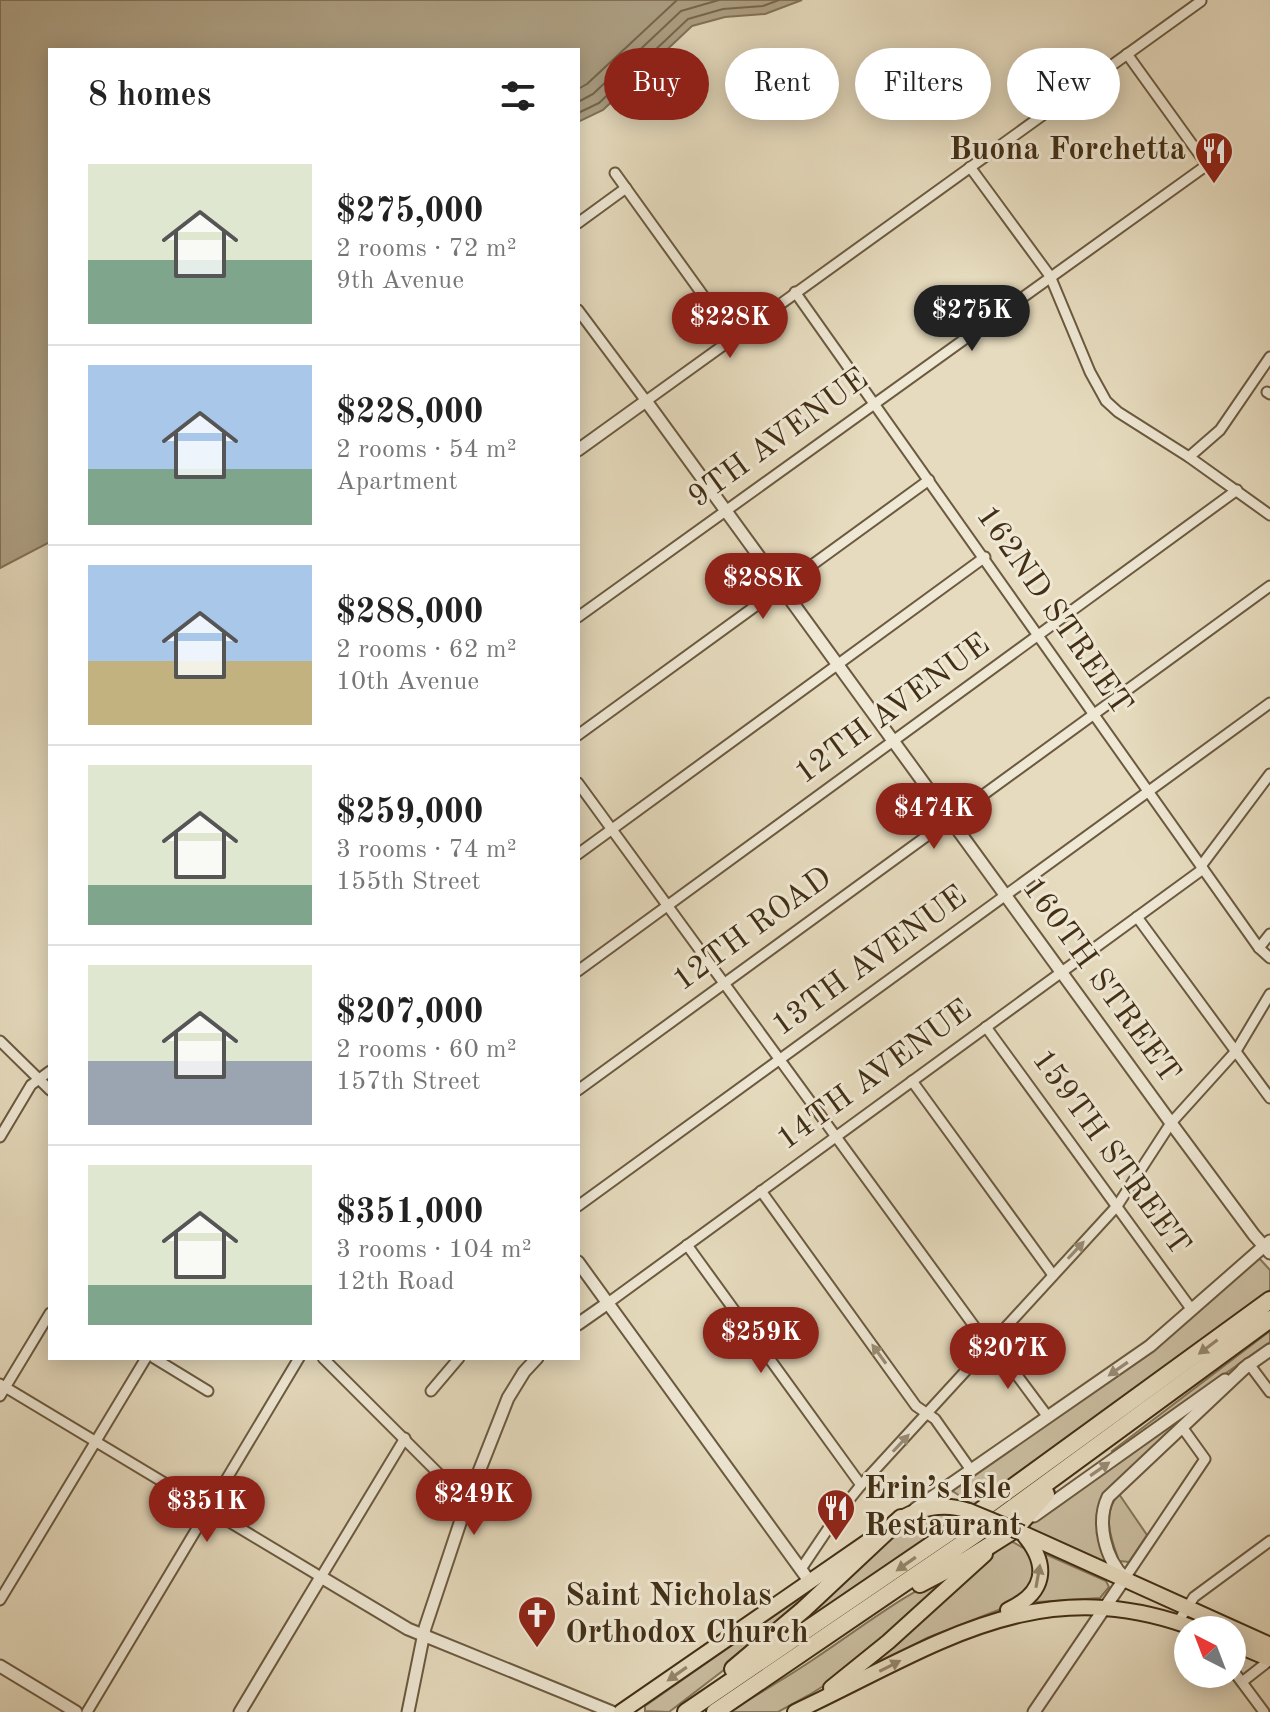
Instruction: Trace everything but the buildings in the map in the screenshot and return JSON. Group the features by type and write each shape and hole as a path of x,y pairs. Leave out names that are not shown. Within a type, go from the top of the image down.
{"highway":[{"path":"686,1712 954,1531 1270,1300"},
{"path":"715,1712 999,1518 1270,1319"},
{"path":"845,1625 1018,1532 1044,1496 1174,1391"},
{"path":"678,1712 775,1636 901,1518"}],"main road":[{"path":"621,1712 806,1576 901,1518 941,1505 969,1511 1125,1578 1181,1615 1270,1645"},
{"path":"795,1712 1017,1605 1035,1590 1041,1574 1040,1562 1032,1546 1018,1532"},
{"path":"795,1712 857,1668 1018,1532"},
{"path":"957,1634 1021,1612 1062,1606 1181,1615"},
{"path":"1246,1649 1270,1660"}],"street":[{"path":"580,449 1201,1"},
{"name":"9TH AVENUE","path":"580,616 1207,165 1127,54"},
{"path":"970,167 1050,276 1090,372 1106,401 1123,416 1189,457 1270,515"},
{"path":"615,173 733,337"},
{"path":"580,222 626,188"},
{"name":"162ND STREET","path":"795,292 1259,948 1270,958"},
{"name":"160TH STREET","path":"580,313 1171,1123 1268,1247"},
{"path":"1189,457 1220,430 1270,357"},
{"path":"580,734 929,480"},
{"name":"12TH AVENUE","path":"580,970 1237,490"},
{"path":"580,853 985,557"},
{"name":"12TH ROAD","path":"580,1089 1270,586"},
{"name":"13TH AVENUE","path":"580,1205 1270,703"},
{"name":"14TH AVENUE","path":"580,1323 1202,868 1270,774"},
{"path":"580,786 985,1341 996,1347 1048,1417"},
{"path":"1137,917 1270,1098"},
{"path":"1259,948 1270,934"},
{"path":"580,1265 806,1576 840,1511 1117,1206 1171,1123 1236,1051 1270,994"},
{"name":"159TH STREET","path":"986,1027 1192,1310"},
{"path":"0,1041 48,1088"},
{"path":"0,1137 31,1085 48,1072"},
{"path":"912,1081 1053,1275"},
{"path":"761,1191 916,1406 935,1419 971,1470"},
{"path":"687,1245 861,1485"},
{"path":"901,1518 1144,1350 1268,1247"},
{"path":"48,1316 2,1389 96,1441 424,1636 612,1712"},
{"path":"1018,1532 1270,1350"},
{"path":"0,1600 145,1360"},
{"path":"157,1360 208,1391"},
{"path":"87,1712 298,1360"},
{"path":"325,1360 467,1502"},
{"path":"431,1391 457,1360"},
{"path":"408,1712 424,1636 467,1502 508,1398 535,1360"},
{"path":"1249,1364 1270,1392"},
{"path":"1125,1578 1113,1563 1105,1541 1105,1502 1113,1491 1249,1364"},
{"path":"1034,1712 1205,1459 1182,1427"},
{"path":"240,1712 405,1438"},
{"path":"1181,1615 1194,1597 1270,1541"},
{"path":"1246,1679 1270,1660"},
{"path":"0,1666 76,1712"},
{"path":"1246,1687 1264,1712"}],"shaded area":[{"path":"1259,1258 1270,1270 1270,1290 1233,1319 975,1506 951,1490 1150,1353"},
{"path":"1270,1331 1270,1342 1113,1453 1112,1451"},
{"path":"1200,1406 1103,1495 1098,1518 1105,1563 1025,1527"},
{"path":"1119,1494 1147,1535 1129,1562 1119,1561 1109,1526 1110,1509"},
{"path":"943,1513 959,1518 764,1649 882,1543 920,1516"},
{"path":"1009,1540 1031,1552 1038,1573 1022,1598 927,1638 874,1666 871,1663"},
{"path":"1043,1553 1106,1581 1109,1587 1100,1598 1037,1602 1034,1600"},
{"path":"963,1568 841,1675 809,1695 778,1712 728,1712 795,1672 906,1597"},
{"path":"825,1580 759,1643 669,1712 645,1711 645,1706"}],"water":[{"path":"0,0 802,0 765,14 725,17 692,26 669,48 604,48 604,109 580,121 580,48 48,48 48,543 0,568"}],"place":[{"name":"Buona Forchetta","path":"1214,185"},
{"name":"Erin’s Isle Restaurant","path":"836,1542"},
{"name":"Saint Nicholas Orthodox Church","path":"537,1649"}]}
